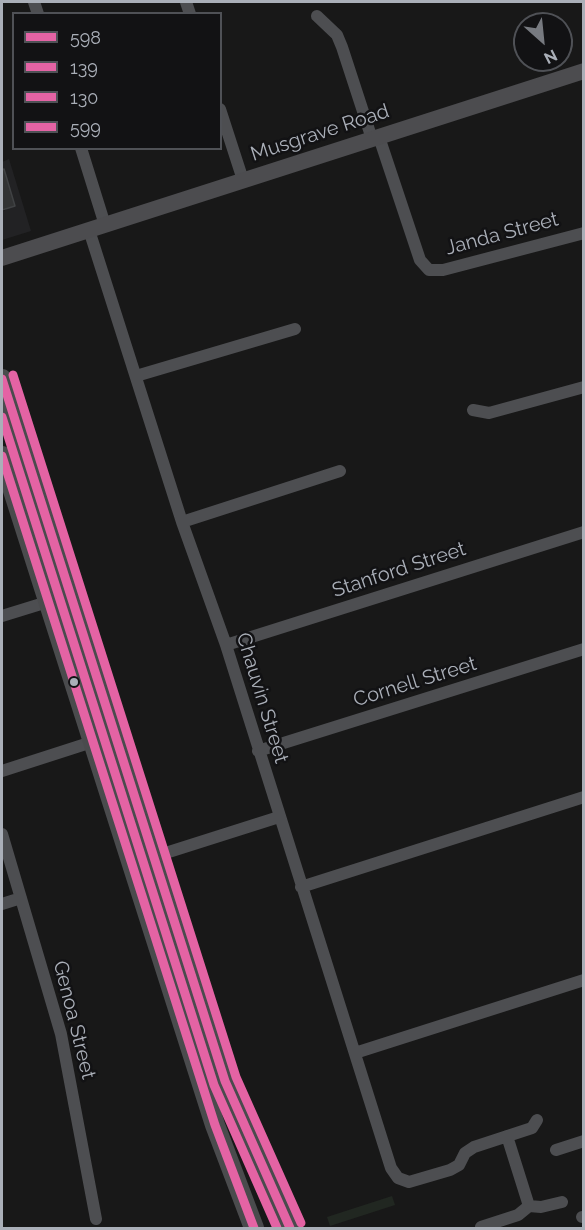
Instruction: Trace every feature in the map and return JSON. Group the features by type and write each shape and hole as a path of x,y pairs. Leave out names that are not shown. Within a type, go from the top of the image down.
{"main road":[{"path":"2,380 233,1102 290,1228"},
{"path":"2,456 228,1166 254,1228"}],"street":[{"path":"317,16 337,35 376,138"},
{"name":"Musgrave Road","path":"2,258 584,71"},
{"path":"222,115 243,180"},
{"name":"Janda Street","path":"376,138 420,260 429,270 443,270 584,233"},
{"name":"Chauvin Street","path":"81,150 97,228 136,376 182,522 226,645 391,1168 398,1178 409,1182 450,1170 459,1165 465,1153 474,1147 507,1136"},
{"path":"136,376 295,329"},
{"path":"473,410 489,413 584,387"},
{"path":"182,522 340,471"},
{"name":"Stanford Street","path":"226,645 584,532"},
{"path":"2,616 70,595"},
{"name":"Cornell Street","path":"258,751 584,649"},
{"path":"2,771 92,742"},
{"path":"302,887 584,797"},
{"path":"131,864 279,817"},
{"name":"Genoa Street","path":"2,834 65,1050 96,1218"},
{"path":"2,904 21,898"},
{"path":"355,1053 584,980"},
{"path":"530,1206 507,1136 532,1128 537,1120"},
{"path":"556,1150 584,1141"},
{"path":"481,1227 518,1215 530,1206 541,1207 562,1202"}],"shaded area":[{"path":"9,159 31,231 2,240 2,162"},
{"path":"392,1196 395,1205 330,1226 327,1217"}],"building":[{"path":"4,169 15,206 2,210 2,170"}],"transit line":[{"name":"130","path":"13,375 236,1077 301,1223"},
{"name":"598","path":"2,379 225,1081 290,1228"},
{"name":"139","path":"2,417 214,1085 277,1228"},
{"name":"599","path":"2,456 215,1125 254,1228"}]}
